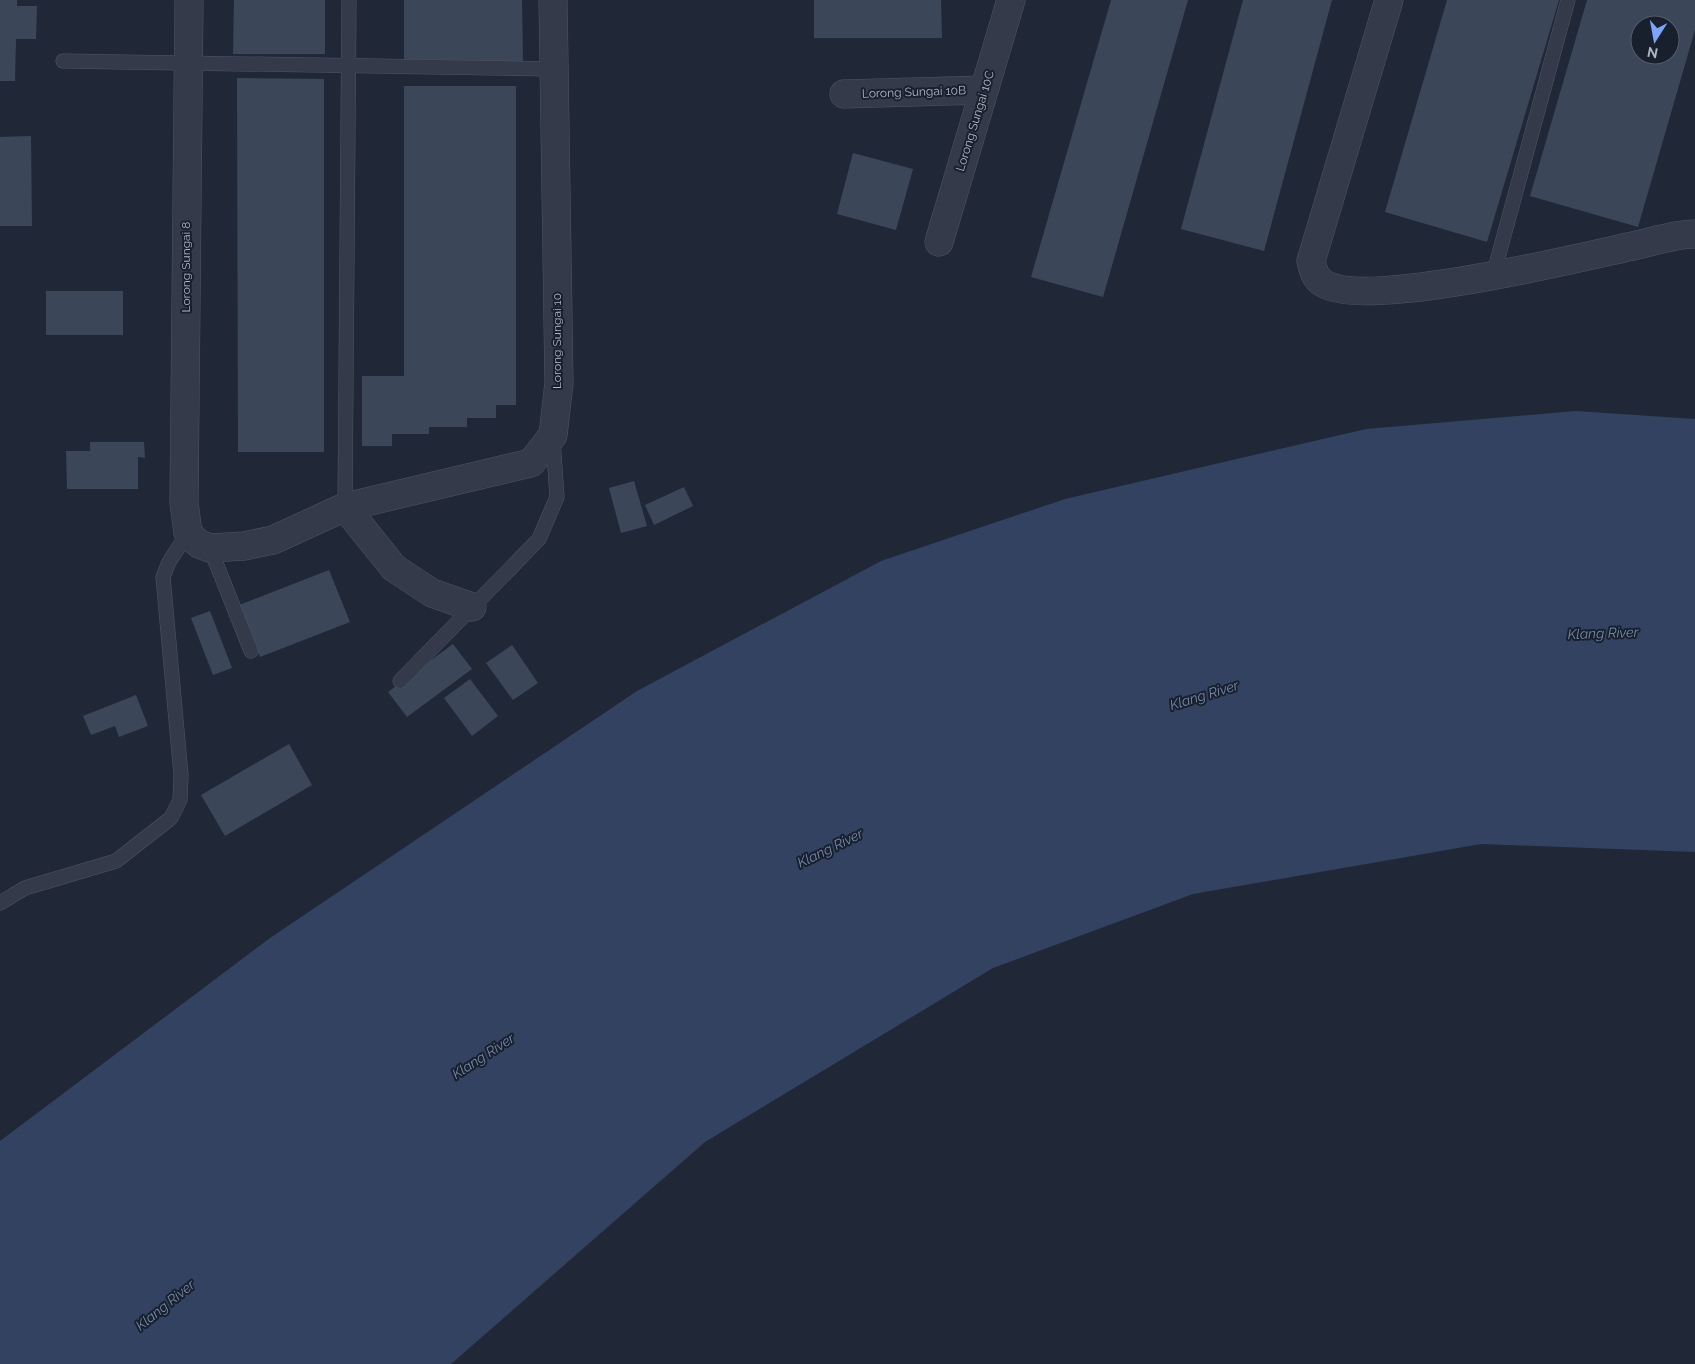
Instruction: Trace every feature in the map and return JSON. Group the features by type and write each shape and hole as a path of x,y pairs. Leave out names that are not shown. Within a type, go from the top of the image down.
{"street":[{"name":"Lorong Sungai 8","path":"188,533 184,503 189,0"},
{"name":"Lorong Sungai 10","path":"553,0 559,383 553,435"},
{"name":"Lorong Sungai 10C","path":"939,242 1011,0"},
{"path":"1389,0 1311,261 1314,273 1324,284 1349,290 1378,291 1494,276 1693,228"},
{"name":"Lorong Sungai 10B","path":"844,94 984,90"},
{"path":"188,533 199,544 210,548 244,546 273,540 345,507 531,463 553,435"},
{"path":"345,507 394,568 432,593 472,607"}],"lane":[{"path":"345,507 350,65 349,0"},
{"path":"1494,276 1568,0"},
{"path":"63,61 553,69"},
{"path":"400,681 539,539 557,497 553,435"},
{"path":"0,903 25,888 116,862 171,818 180,800 181,775 163,577 169,562 188,533"},
{"path":"210,548 251,651"}],"water":[{"name":"Klang River","path":"1576,411 1695,419 1695,852 1481,844 1193,894 993,968 705,1142 451,1364 0,1364 0,1141 270,938 637,691 881,561 1065,499 1366,429"}],"building":[{"path":"0,0 17,0 17,6 37,6 36,39 16,39 15,81 0,81"},
{"path":"234,0 325,0 325,54 233,54"},
{"path":"404,0 522,0 523,61 404,62"},
{"path":"814,0 941,0 942,38 814,38"},
{"path":"1111,0 1188,0 1103,297 1031,277"},
{"path":"1243,0 1332,0 1264,251 1181,229"},
{"path":"1447,0 1559,0 1487,242 1385,212"},
{"path":"1587,0 1695,0 1695,30 1638,227 1530,196"},
{"path":"237,78 324,79 324,452 238,452"},
{"path":"404,86 516,86 516,405 496,405 496,418 467,418 467,427 429,427 429,434 392,434 392,446 362,446 362,376 404,376"},
{"path":"31,136 32,226 0,226 0,137"},
{"path":"853,153 913,169 896,230 837,214"},
{"path":"46,291 123,291 123,335 46,335"},
{"path":"90,442 144,442 145,458 138,457 138,489 67,489 66,451 90,451"},
{"path":"634,481 647,526 621,533 609,488"},
{"path":"684,487 693,506 654,525 645,505"},
{"path":"329,570 350,622 260,657 239,605"},
{"path":"210,611 232,668 213,675 191,618"},
{"path":"453,644 472,669 407,717 388,692"},
{"path":"512,645 538,683 513,700 486,663"},
{"path":"470,679 498,716 472,736 444,698"},
{"path":"136,695 148,726 119,737 115,726 91,735 83,716"},
{"path":"289,744 312,785 225,836 201,795"}]}
